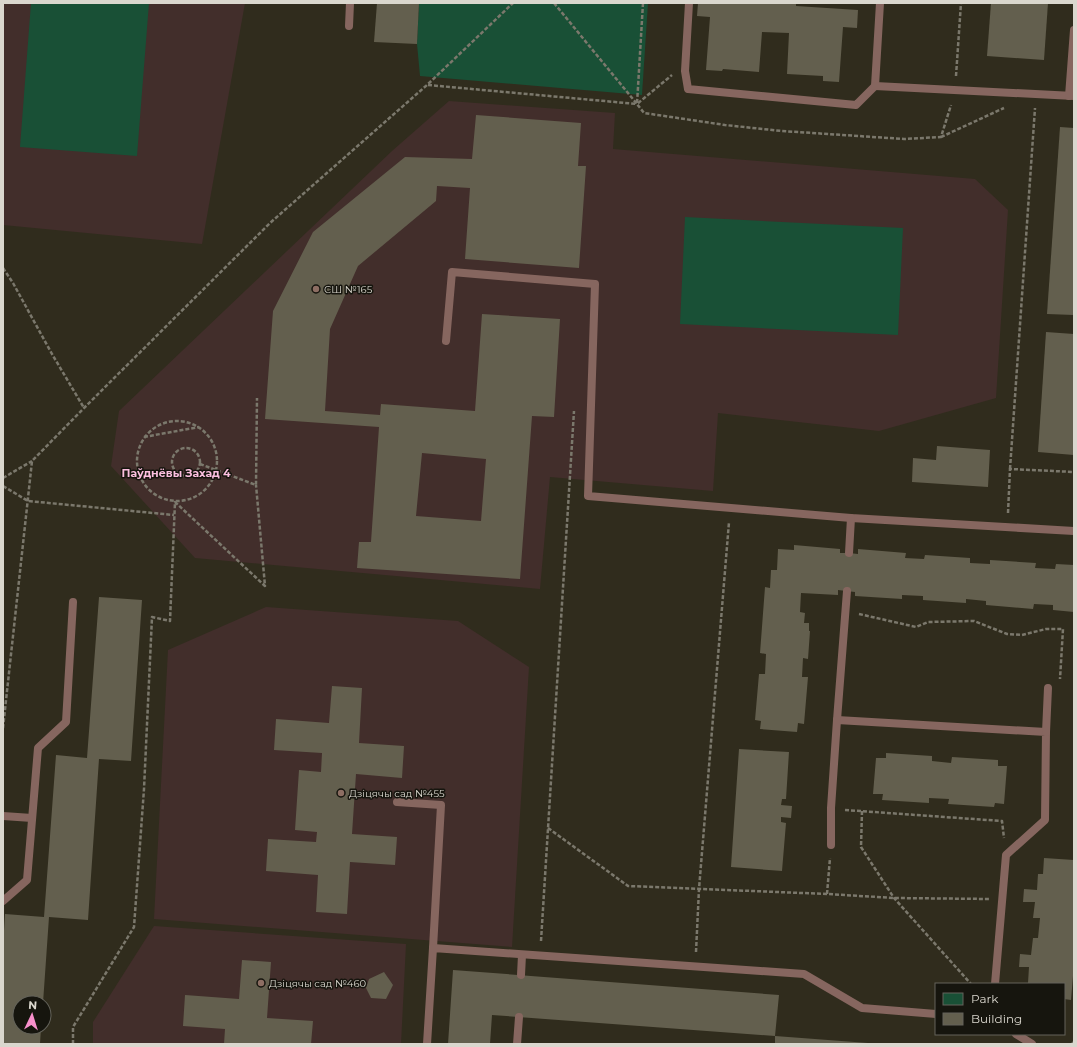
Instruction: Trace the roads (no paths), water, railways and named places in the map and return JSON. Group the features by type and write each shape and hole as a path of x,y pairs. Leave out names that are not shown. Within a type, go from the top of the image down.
{"lane":[{"path":"349,26 350,3"},
{"path":"689,3 685,71 688,89 856,105 875,86 880,3"},
{"path":"875,86 1071,96 1074,30"},
{"path":"446,340 452,272 595,284 588,496 851,518 1074,531"},
{"path":"849,553 851,518"},
{"path":"831,845 830,808 847,591"},
{"path":"3,901 27,880 38,748 66,722 73,602"},
{"path":"994,983 1006,855 1045,820 1048,688"},
{"path":"837,720 1046,732"},
{"path":"397,802 440,806 427,1044"},
{"path":"3,816 32,818"},
{"path":"433,948 804,974 862,1008 935,1014"},
{"path":"521,975 522,954"},
{"path":"517,1044 518,1017"},
{"path":"1018,1035 1032,1044"}],"place":[{"name":"СШ №165","path":"316,289"},
{"name":"Дзіцячы сад №455","path":"341,793"},
{"name":"Дзіцячы сад №460","path":"261,983"}],"district":[{"name":"Паўднёвы Захад 4","path":"176,473"}]}
